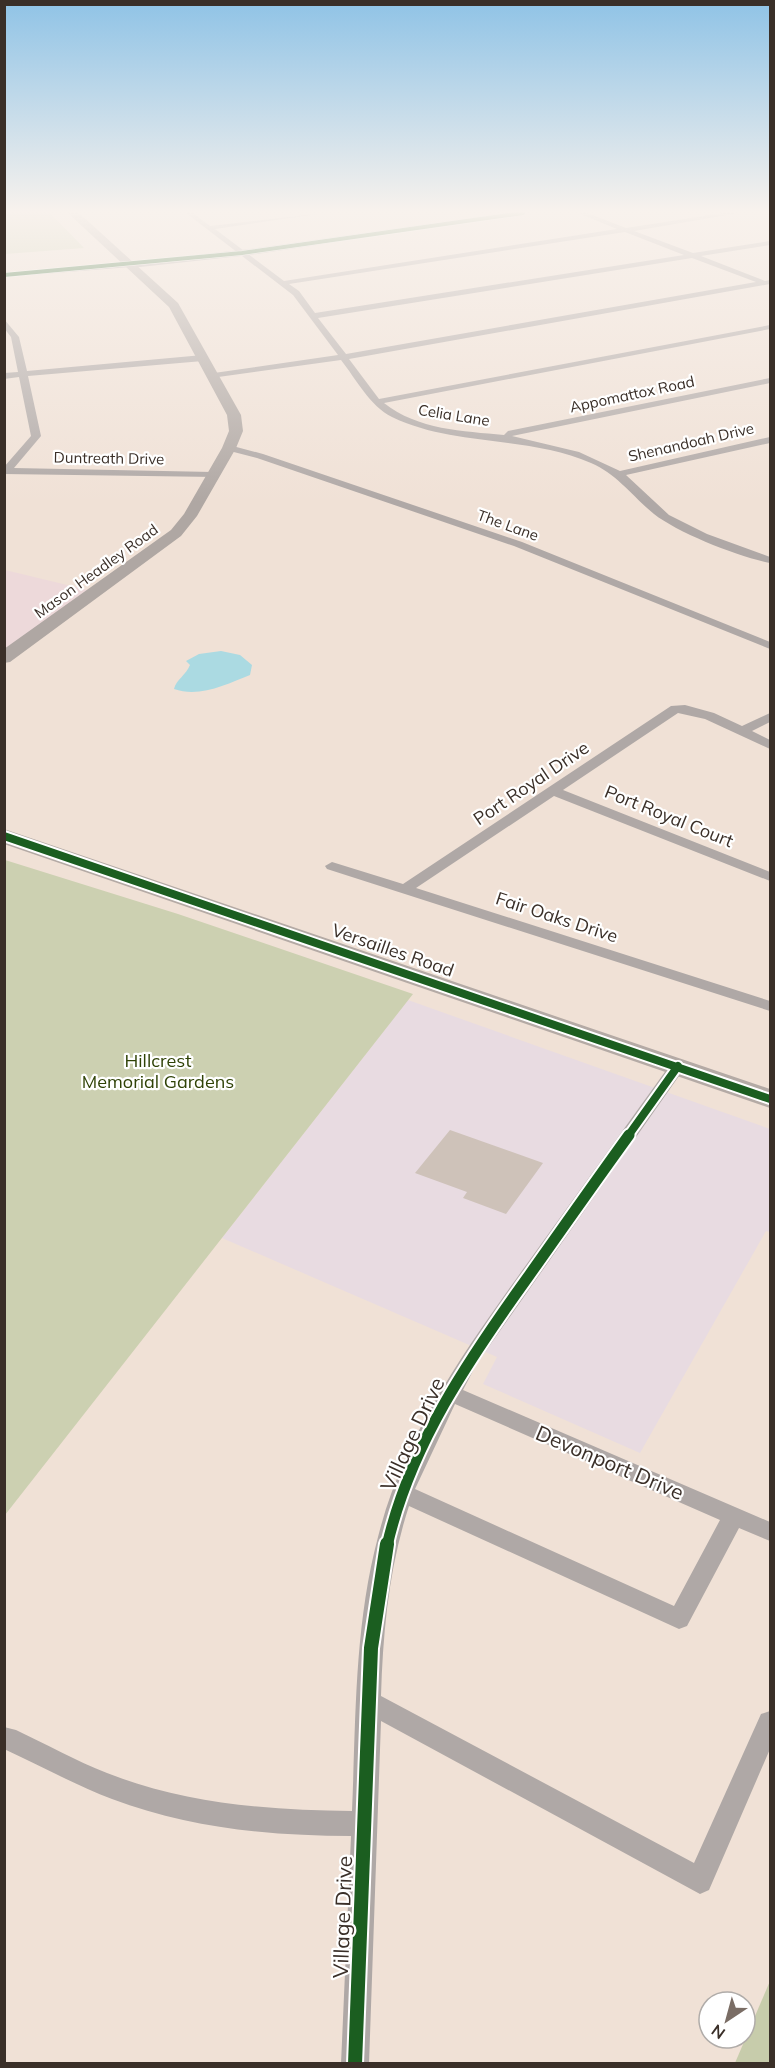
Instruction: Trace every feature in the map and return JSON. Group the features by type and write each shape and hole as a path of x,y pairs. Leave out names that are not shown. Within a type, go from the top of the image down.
{"main road":[{"name":"Mason Headley Road","path":"4,658 169,540 190,516 229,448 236,431 236,422 214,376 177,310"},
{"name":"Versailles Road","path":"4,836 771,1099"}],"street":[{"name":"Celia Lane","path":"309,310 377,402 390,414 422,425 499,436 555,448 586,458 618,474 644,500 676,523 771,560"},
{"path":"314,316 355,310"},
{"path":"214,376 344,357 620,310"},
{"path":"4,321 15,337 36,436 5,471"},
{"path":"377,402 771,327"},
{"path":"4,376 203,358"},
{"name":"Appomattox Road","path":"499,436 771,380"},
{"name":"Shenandoah Drive","path":"618,474 771,440"},
{"name":"The Lane","path":"229,448 260,456 518,544 771,646"},
{"name":"Duntreath Drive","path":"5,471 213,475"},
{"name":"Port Royal Drive","path":"405,889 678,709 700,714 741,732"},
{"path":"741,732 771,717"},
{"path":"741,732 771,745"},
{"name":"Port Royal Court","path":"553,791 771,877"},
{"name":"Fair Oaks Drive","path":"332,866 771,1006"},
{"name":"Village Drive","path":"355,2064 368,1701 376,1597 403,1493 450,1393 469,1360 678,1066"},
{"name":"Devonport Drive","path":"450,1393 771,1532"},
{"path":"403,1493 679,1619 734,1516"},
{"path":"368,1701 700,1881 771,1722"},
{"path":"7,1738 114,1788 192,1811 263,1821 364,1824"}],"shaded area":[{"path":"5,570 92,591 5,651"},
{"path":"408,1000 770,1129 770,1232 766,1231 640,1453 483,1384 497,1357 222,1238"}],"green space":[{"name":"Hillcrest Memorial Gardens","path":"5,860 178,914 413,994 5,1515"},
{"path":"770,1981 770,2063 735,2063 741,2050 757,2050 757,2011"}],"water":[{"path":"221,651 240,655 252,665 250,675 203,691 174,689 190,665 186,661 199,654"}],"building":[{"path":"450,1130 543,1163 506,1214 463,1198 467,1192 415,1173"}],"cycle path":[{"path":"4,836 770,1099"},
{"path":"355,2064 371,1648 381,1574 394,1518 423,1446 469,1360 678,1066"}]}
